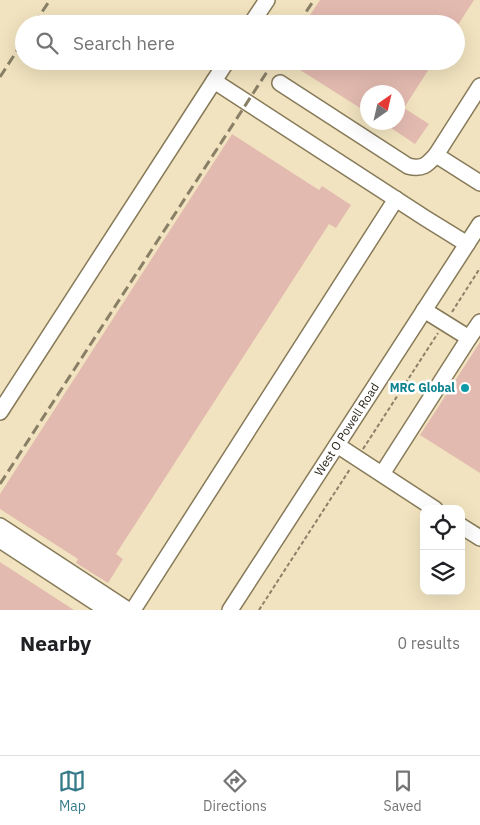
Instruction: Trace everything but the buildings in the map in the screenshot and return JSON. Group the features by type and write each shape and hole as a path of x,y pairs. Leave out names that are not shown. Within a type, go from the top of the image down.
{"street":[{"path":"258,15 267,0"},
{"path":"0,412 221,70"},
{"path":"214,81 467,244"},
{"path":"280,83 408,166 416,168 423,167 436,154 480,86"},
{"path":"436,154 480,183"},
{"path":"133,610 396,199"},
{"name":"West O Powell Road","path":"230,610 480,224"},
{"path":"424,310 469,338"},
{"path":"382,474 480,322"},
{"path":"337,445 429,505"},
{"path":"0,526 128,610"},
{"path":"465,529 480,538"},
{"path":"0,540 106,610"}],"path":[{"path":"259,610 480,268"}],"railway":[{"path":"40,15 50,0"},
{"path":"304,15 314,0"},
{"path":"0,77 15,54"},
{"path":"0,484 268,70"}],"place":[{"name":"MRC Global","path":"465,388"}]}
